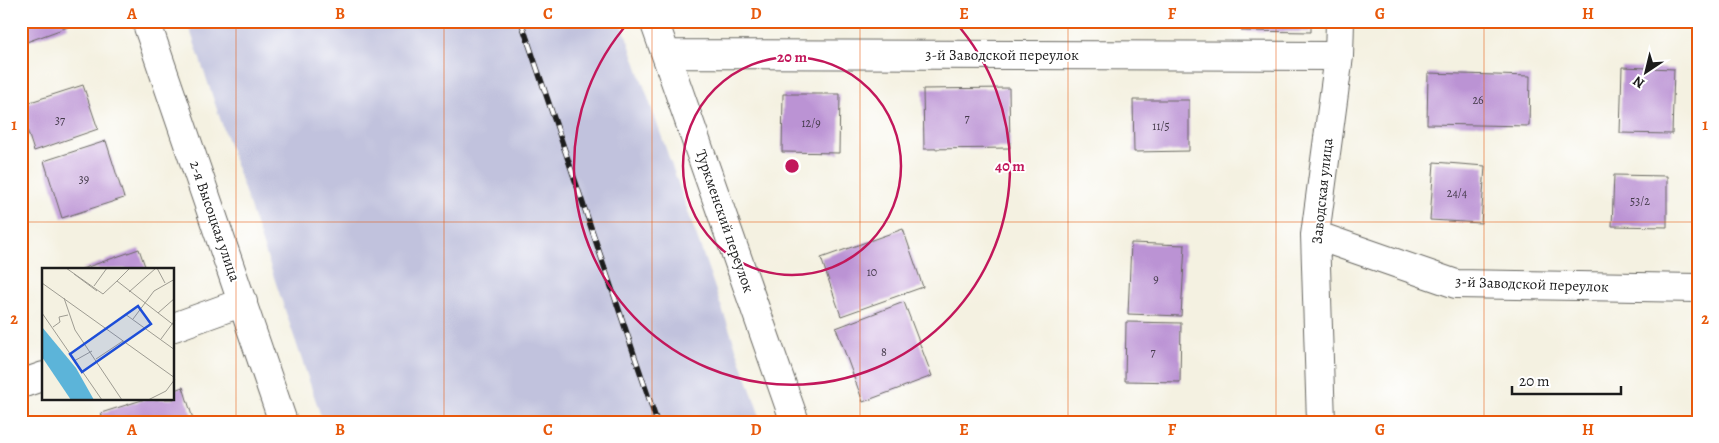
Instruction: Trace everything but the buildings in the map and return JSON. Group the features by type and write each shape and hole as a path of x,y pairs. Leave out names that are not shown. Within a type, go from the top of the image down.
{"street":[{"name":"2-я Высоцкая улица","path":"146,21 283,422"},
{"name":"Туркменский переулок","path":"654,21 795,422"},
{"name":"Заводская улица","path":"1321,422 1315,235 1339,56 1340,21"},
{"name":"3-й Заводской переулок","path":"666,54 1339,56"},
{"name":"3-й Заводской переулок","path":"1315,235 1456,284 1698,288"},
{"path":"175,327 243,302"},
{"path":"21,384 42,377"}],"shaded area":[{"path":"187,21 621,21 762,422 323,422"}],"railway":[{"path":"521,21 657,422"}]}
